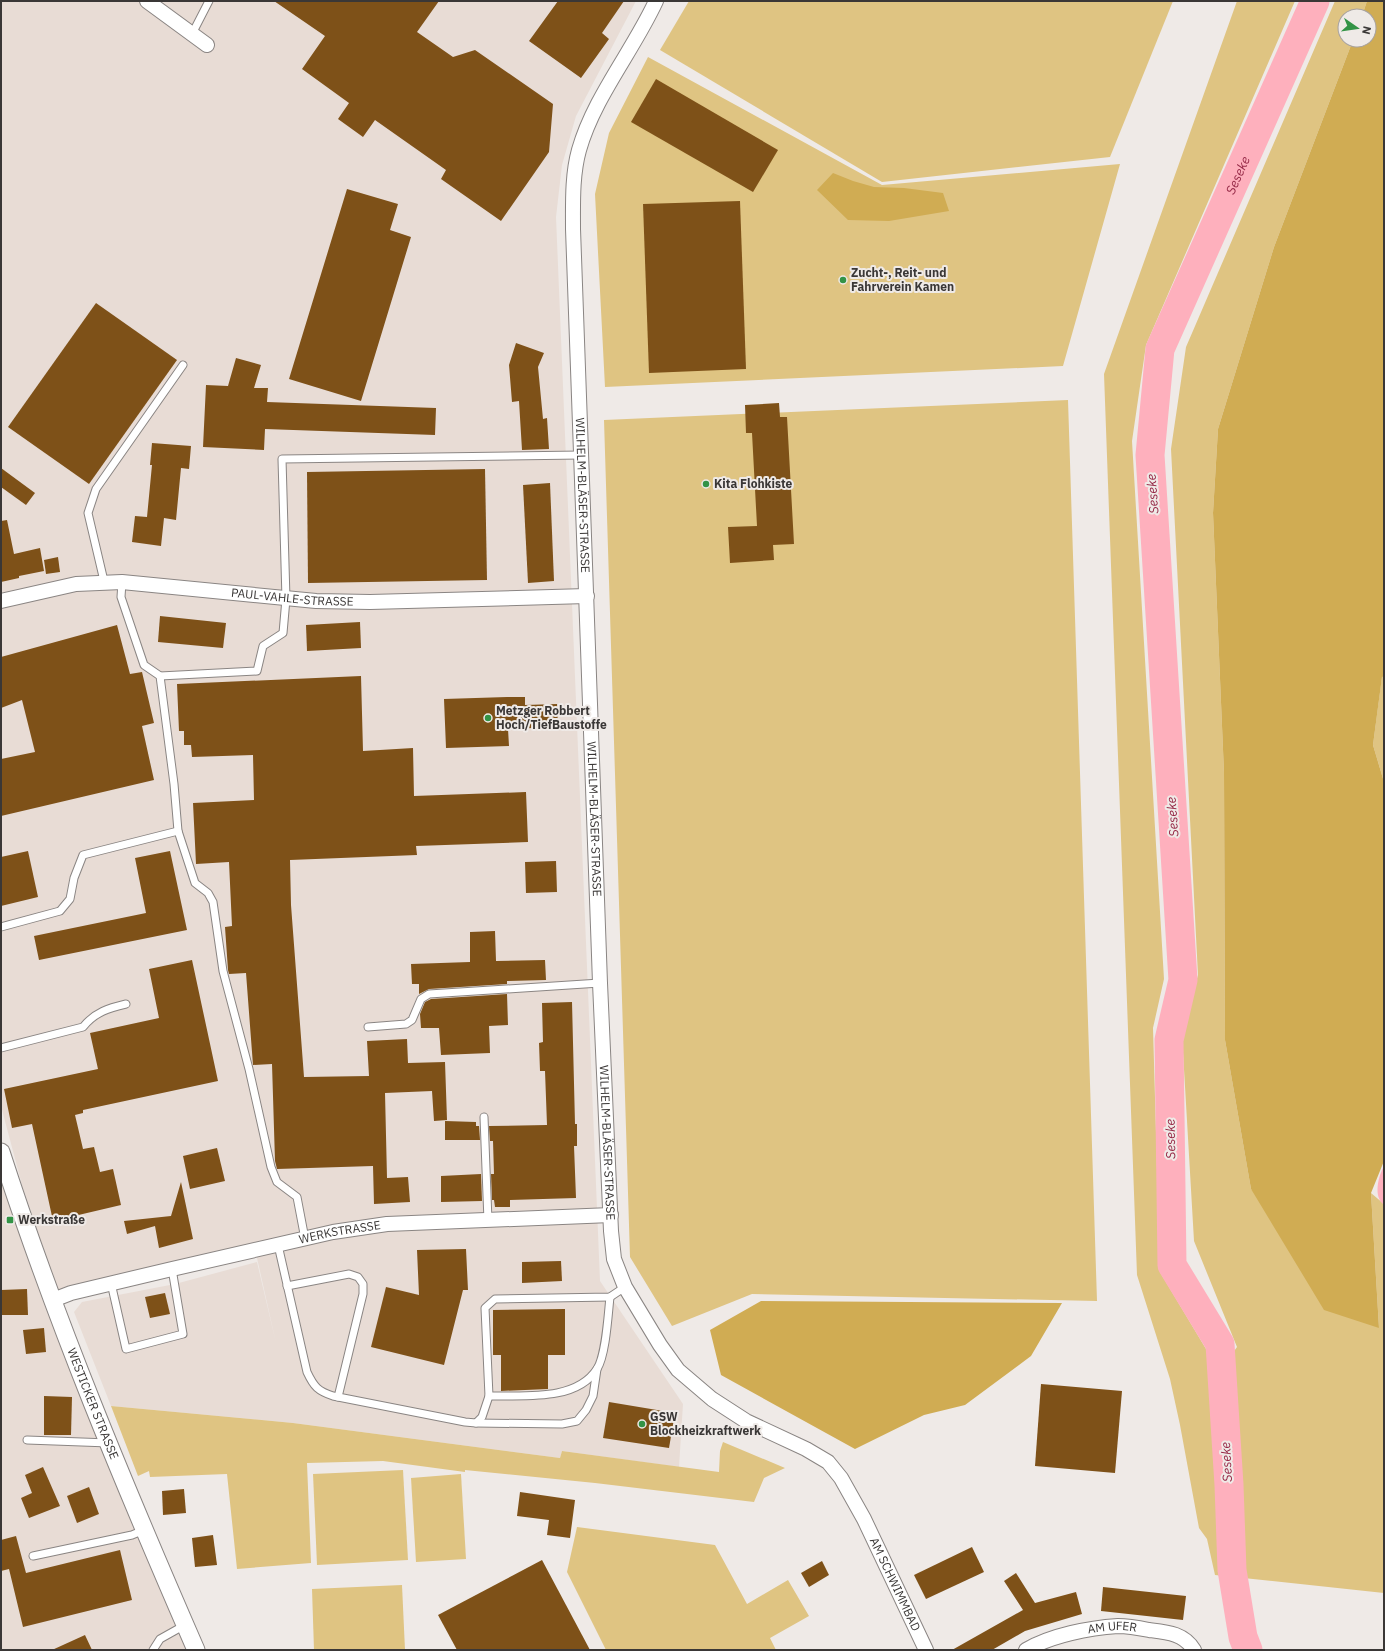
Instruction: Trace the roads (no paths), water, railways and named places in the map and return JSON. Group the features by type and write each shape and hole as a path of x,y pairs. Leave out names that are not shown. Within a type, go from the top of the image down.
{"street":[{"path":"147,1 207,45"},
{"name":"WILHELM-BLÄSER-STRASSE","path":"656,1 646,22 591,119 576,166 573,196 600,983 614,1259 624,1287 678,1370 712,1399 746,1422 806,1449 828,1462 841,1478 864,1519"},
{"name":"PAUL-VAHLE-STRASSE","path":"1,601 76,584 104,582 122,582 286,599 370,602 587,596"},
{"name":"WESTICKER STRASSE","path":"1,1152 22,1218 52,1300 109,1443 196,1650"},
{"name":"WERKSTRASSE","path":"52,1300 71,1293 111,1283 333,1232 387,1224 611,1215"},
{"name":"AM SCHWIMMBAD","path":"864,1519 926,1650"},
{"name":"AM UFER","path":"1026,1650 1048,1640 1089,1629 1120,1626 1180,1635 1194,1650"}],"lane":[{"path":"192,34 209,1"},
{"path":"104,582 88,513 90,504 96,489 182,365"},
{"path":"122,582 121,597 144,665 160,676 257,671 263,646 283,633 286,599 282,459 581,455"},
{"path":"160,676 174,784 178,831 195,883 208,893 213,902 223,971 249,1069 271,1167 277,1182 297,1197 305,1239"},
{"path":"1,927 60,911 70,899 74,878 83,855 178,831"},
{"path":"368,1027 406,1024 412,1020 420,999 429,994 600,983"},
{"path":"1,1048 83,1027 89,1019 103,1010 126,1004"},
{"path":"484,1117 488,1221"},
{"path":"278,1245 307,1372 312,1383 321,1392 338,1397 476,1423 562,1424 577,1420 586,1410 592,1396 597,1368 604,1345 610,1297"},
{"path":"111,1283 126,1349 183,1334 172,1269"},
{"path":"287,1286 349,1274 358,1277 363,1284 363,1294 338,1397"},
{"path":"476,1423 482,1417 489,1396 485,1308 495,1299 610,1297 624,1287"},
{"path":"489,1396 553,1394 564,1392 588,1379 597,1368"},
{"path":"27,1440 109,1443"},
{"path":"33,1556 132,1535 145,1530"},
{"path":"153,1650 160,1639 186,1625"}],"waterway":[{"name":"Seseke","path":"1248,1650 1243,1637 1232,1570 1229,1485 1220,1344 1172,1265 1169,1040 1183,980 1150,455 1160,349 1315,1"}],"place":[{"name":"Zucht-, Reit- und Fahrverein Kamen","path":"843,280"},
{"name":"Kita Flohkiste","path":"706,484"},
{"name":"Metzger Robbert Hoch/TiefBaustoffe","path":"488,718"},
{"name":"Werkstraße","path":"10,1220"},
{"name":"GSW Blockheizkraftwerk","path":"642,1424"}]}
